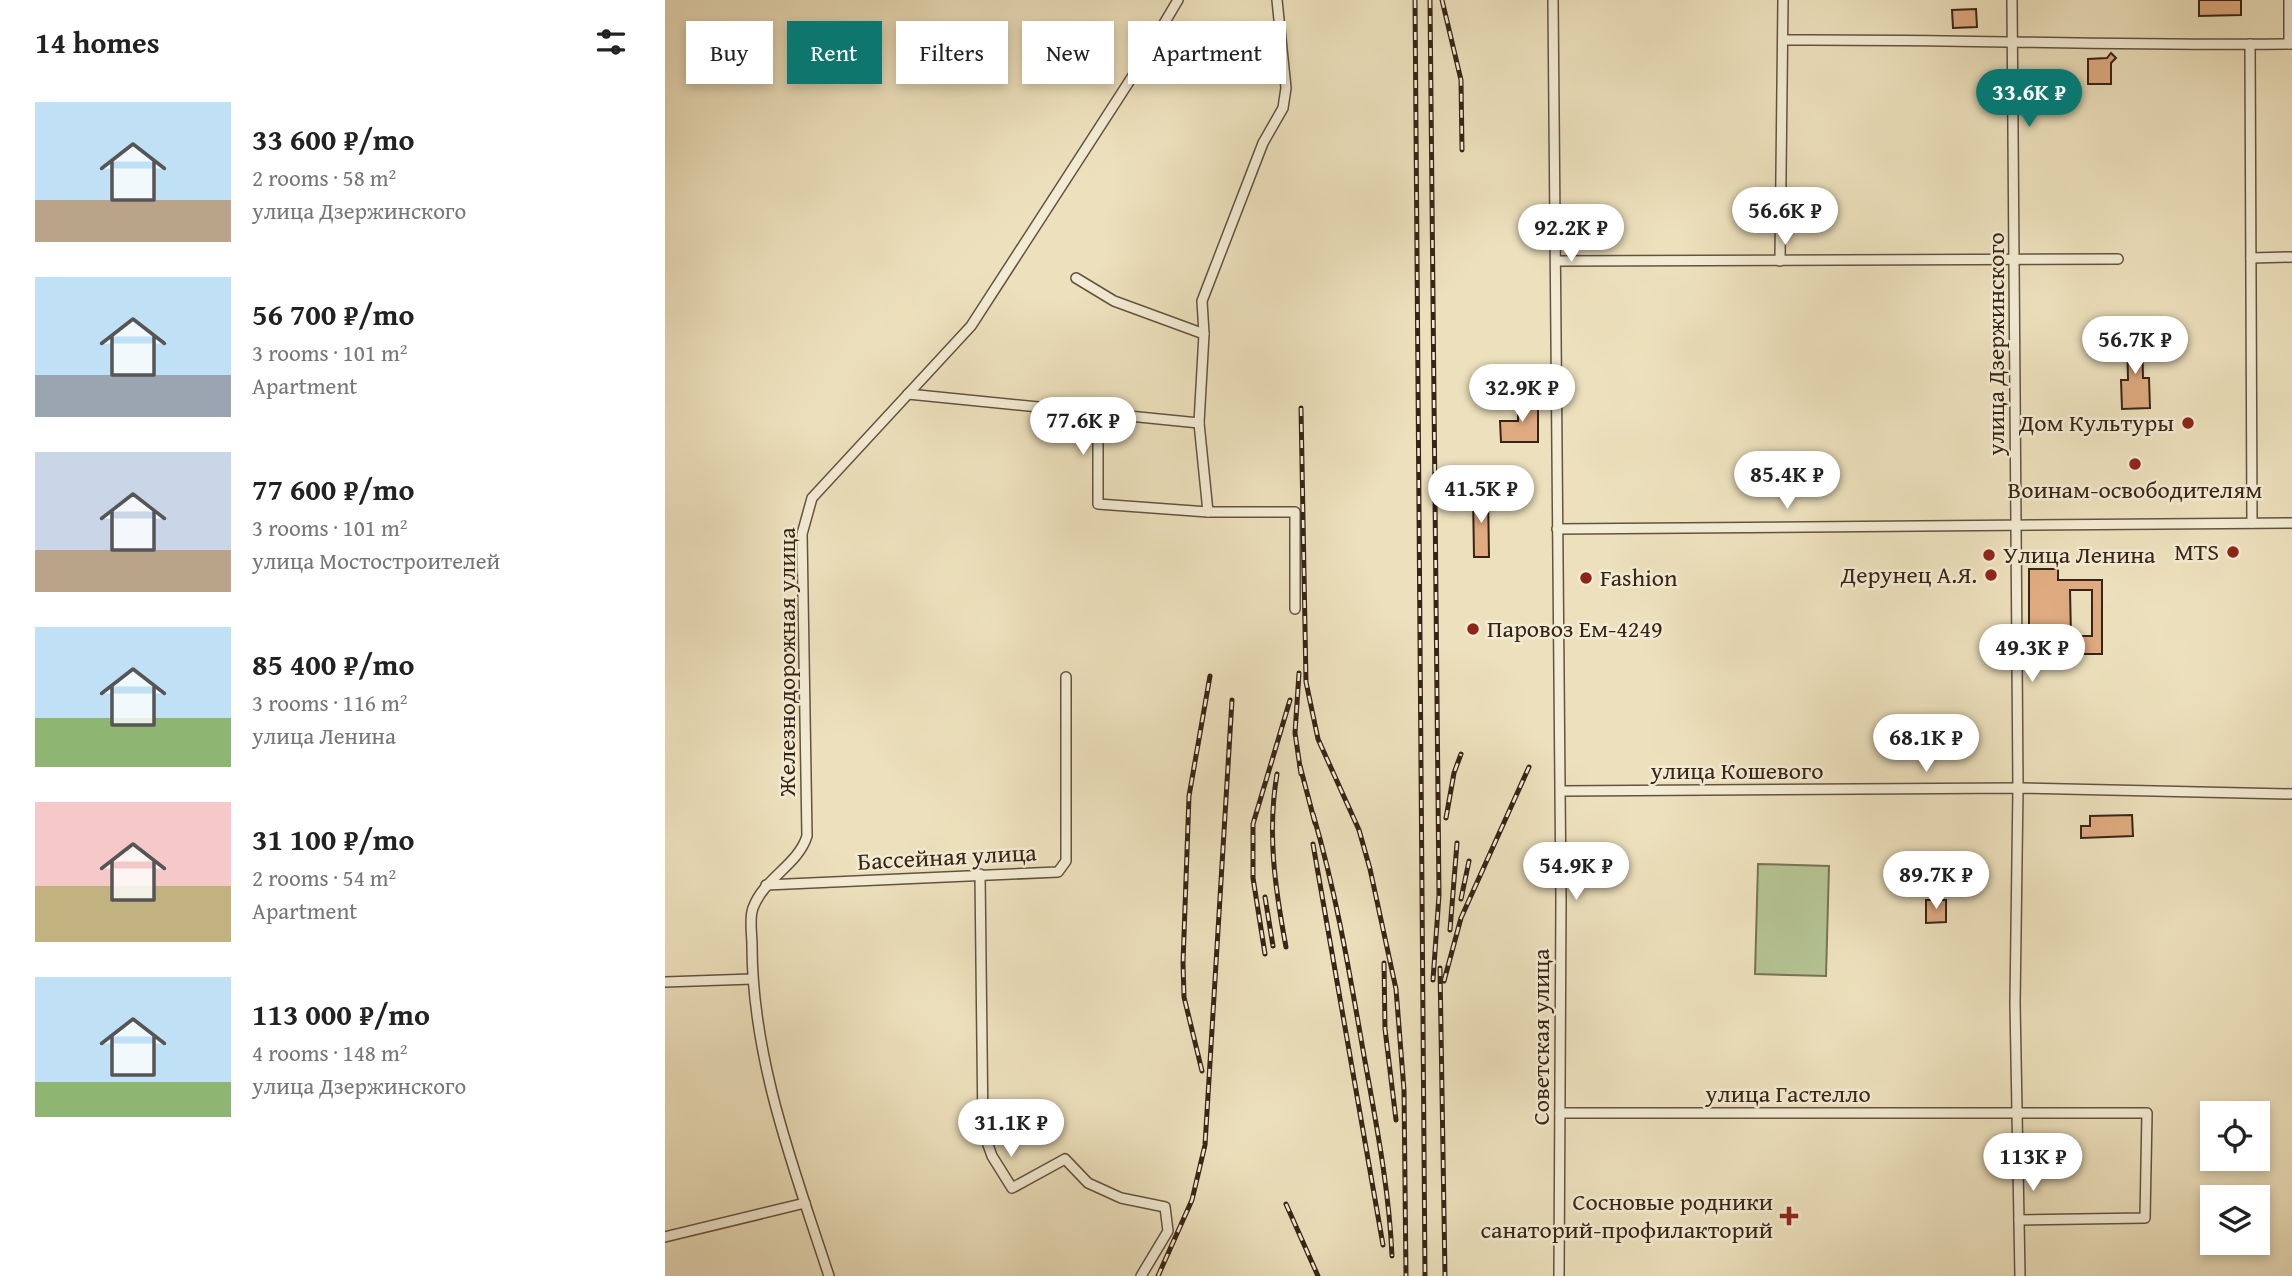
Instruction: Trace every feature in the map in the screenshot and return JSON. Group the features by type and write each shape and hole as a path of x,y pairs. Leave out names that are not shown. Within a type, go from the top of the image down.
{"street":[{"name":"Железнодорожная улица","path":"766,886 803,849 807,836 802,534 812,498 971,326 1134,74 1178,0"},
{"path":"1208,512 1199,423 1204,334 1202,301 1263,143 1283,108 1286,88 1276,0"},
{"name":"Советская улица","path":"1553,0 1561,791 1559,1276"},
{"path":"1780,261 1783,0"},
{"name":"улица Дзержинского","path":"2012,0 2018,788 2015,989 2020,1276"},
{"path":"1784,40 2011,41 2118,45 2290,44 2289,0"},
{"path":"2250,44 2252,523"},
{"path":"2251,258 2292,257"},
{"path":"1556,261 2118,258"},
{"path":"1076,278 1114,301 1204,334"},
{"path":"908,394 1199,423"},
{"path":"1098,411 1098,504 1208,512 1295,512 1295,609"},
{"path":"1557,528 2292,523"},
{"name":"Бассейная улица","path":"766,886 1058,872 1066,861 1066,677"},
{"name":"улица Кошевого","path":"1561,791 2018,788 2292,794"},
{"path":"980,874 983,1131 992,1156 1012,1188 1065,1159 1088,1183 1121,1198 1165,1207 1168,1231 1141,1276"},
{"path":"766,886 752,909 752,979 777,1115 829,1276"},
{"path":"670,982 752,979"},
{"name":"улица Гастелло","path":"1560,1113 2147,1113 2145,1218 2019,1220"},
{"path":"665,1237 805,1203"}],"green space":[{"path":"1758,864 1829,866 1826,976 1755,974"}],"building":[{"path":"2199,0 2241,0 2241,15 2199,16"},
{"path":"1976,9 1977,27 1953,28 1952,10"},
{"path":"2111,53 2116,58 2111,63 2111,84 2088,84 2088,59 2107,58"},
{"path":"2127,331 2142,331 2143,378 2149,378 2150,408 2122,409 2121,380 2128,380"},
{"path":"1518,400 1538,400 1538,442 1501,442 1500,421 1518,421"},
{"path":"1488,493 1489,557 1474,557 1473,494"},
{"path":"2029,569 2058,569 2058,580 2102,580 2102,654 2048,654 2048,646 2043,646 2043,641 2029,641","holes":["2070,590 2092,590 2092,636 2071,636"]},
{"path":"2132,815 2133,836 2081,838 2081,826 2090,826 2090,816"},
{"path":"1926,900 1946,900 1946,922 1926,923"}],"railway":[{"path":"1415,0 1425,1276"},
{"path":"1430,0 1439,895 1433,980"},
{"path":"1442,0 1461,80 1462,150"},
{"path":"1301,408 1306,682 1318,739 1359,830 1396,989 1404,1090 1406,1276"},
{"path":"1299,673 1295,733 1301,774"},
{"path":"1202,1071 1184,997 1183,963 1189,796 1210,676"},
{"path":"1158,1276 1192,1200 1205,1145 1232,700"},
{"path":"1265,954 1253,878 1253,824 1290,700"},
{"path":"1446,818 1454,773 1461,754"},
{"path":"1300,766 1315,823"},
{"path":"1444,981 1461,918 1529,767"},
{"path":"1277,774 1273,818 1274,860 1286,947"},
{"path":"1313,814 1353,990 1381,1152 1392,1256"},
{"path":"1450,930 1457,843"},
{"path":"1313,844 1383,1245"},
{"path":"1461,899 1469,861"},
{"path":"1265,897 1273,946"},
{"path":"1384,963 1385,1029 1396,1120"},
{"path":"1440,968 1445,1276"},
{"path":"1286,1204 1318,1276"}],"place":[{"name":"Дом Культуры","path":"2188,423"},
{"name":"Воинам-освободителям","path":"2135,464"},
{"name":"MTS","path":"2233,552"},
{"name":"Улица Ленина","path":"1989,555"},
{"name":"Дерунец А.Я.","path":"1991,575"},
{"name":"Fashion","path":"1586,578"},
{"name":"Паровоз Ем-4249","path":"1473,629"},
{"name":"Сосновые родники санаторий-профилакторий","path":"1789,1216"}]}
